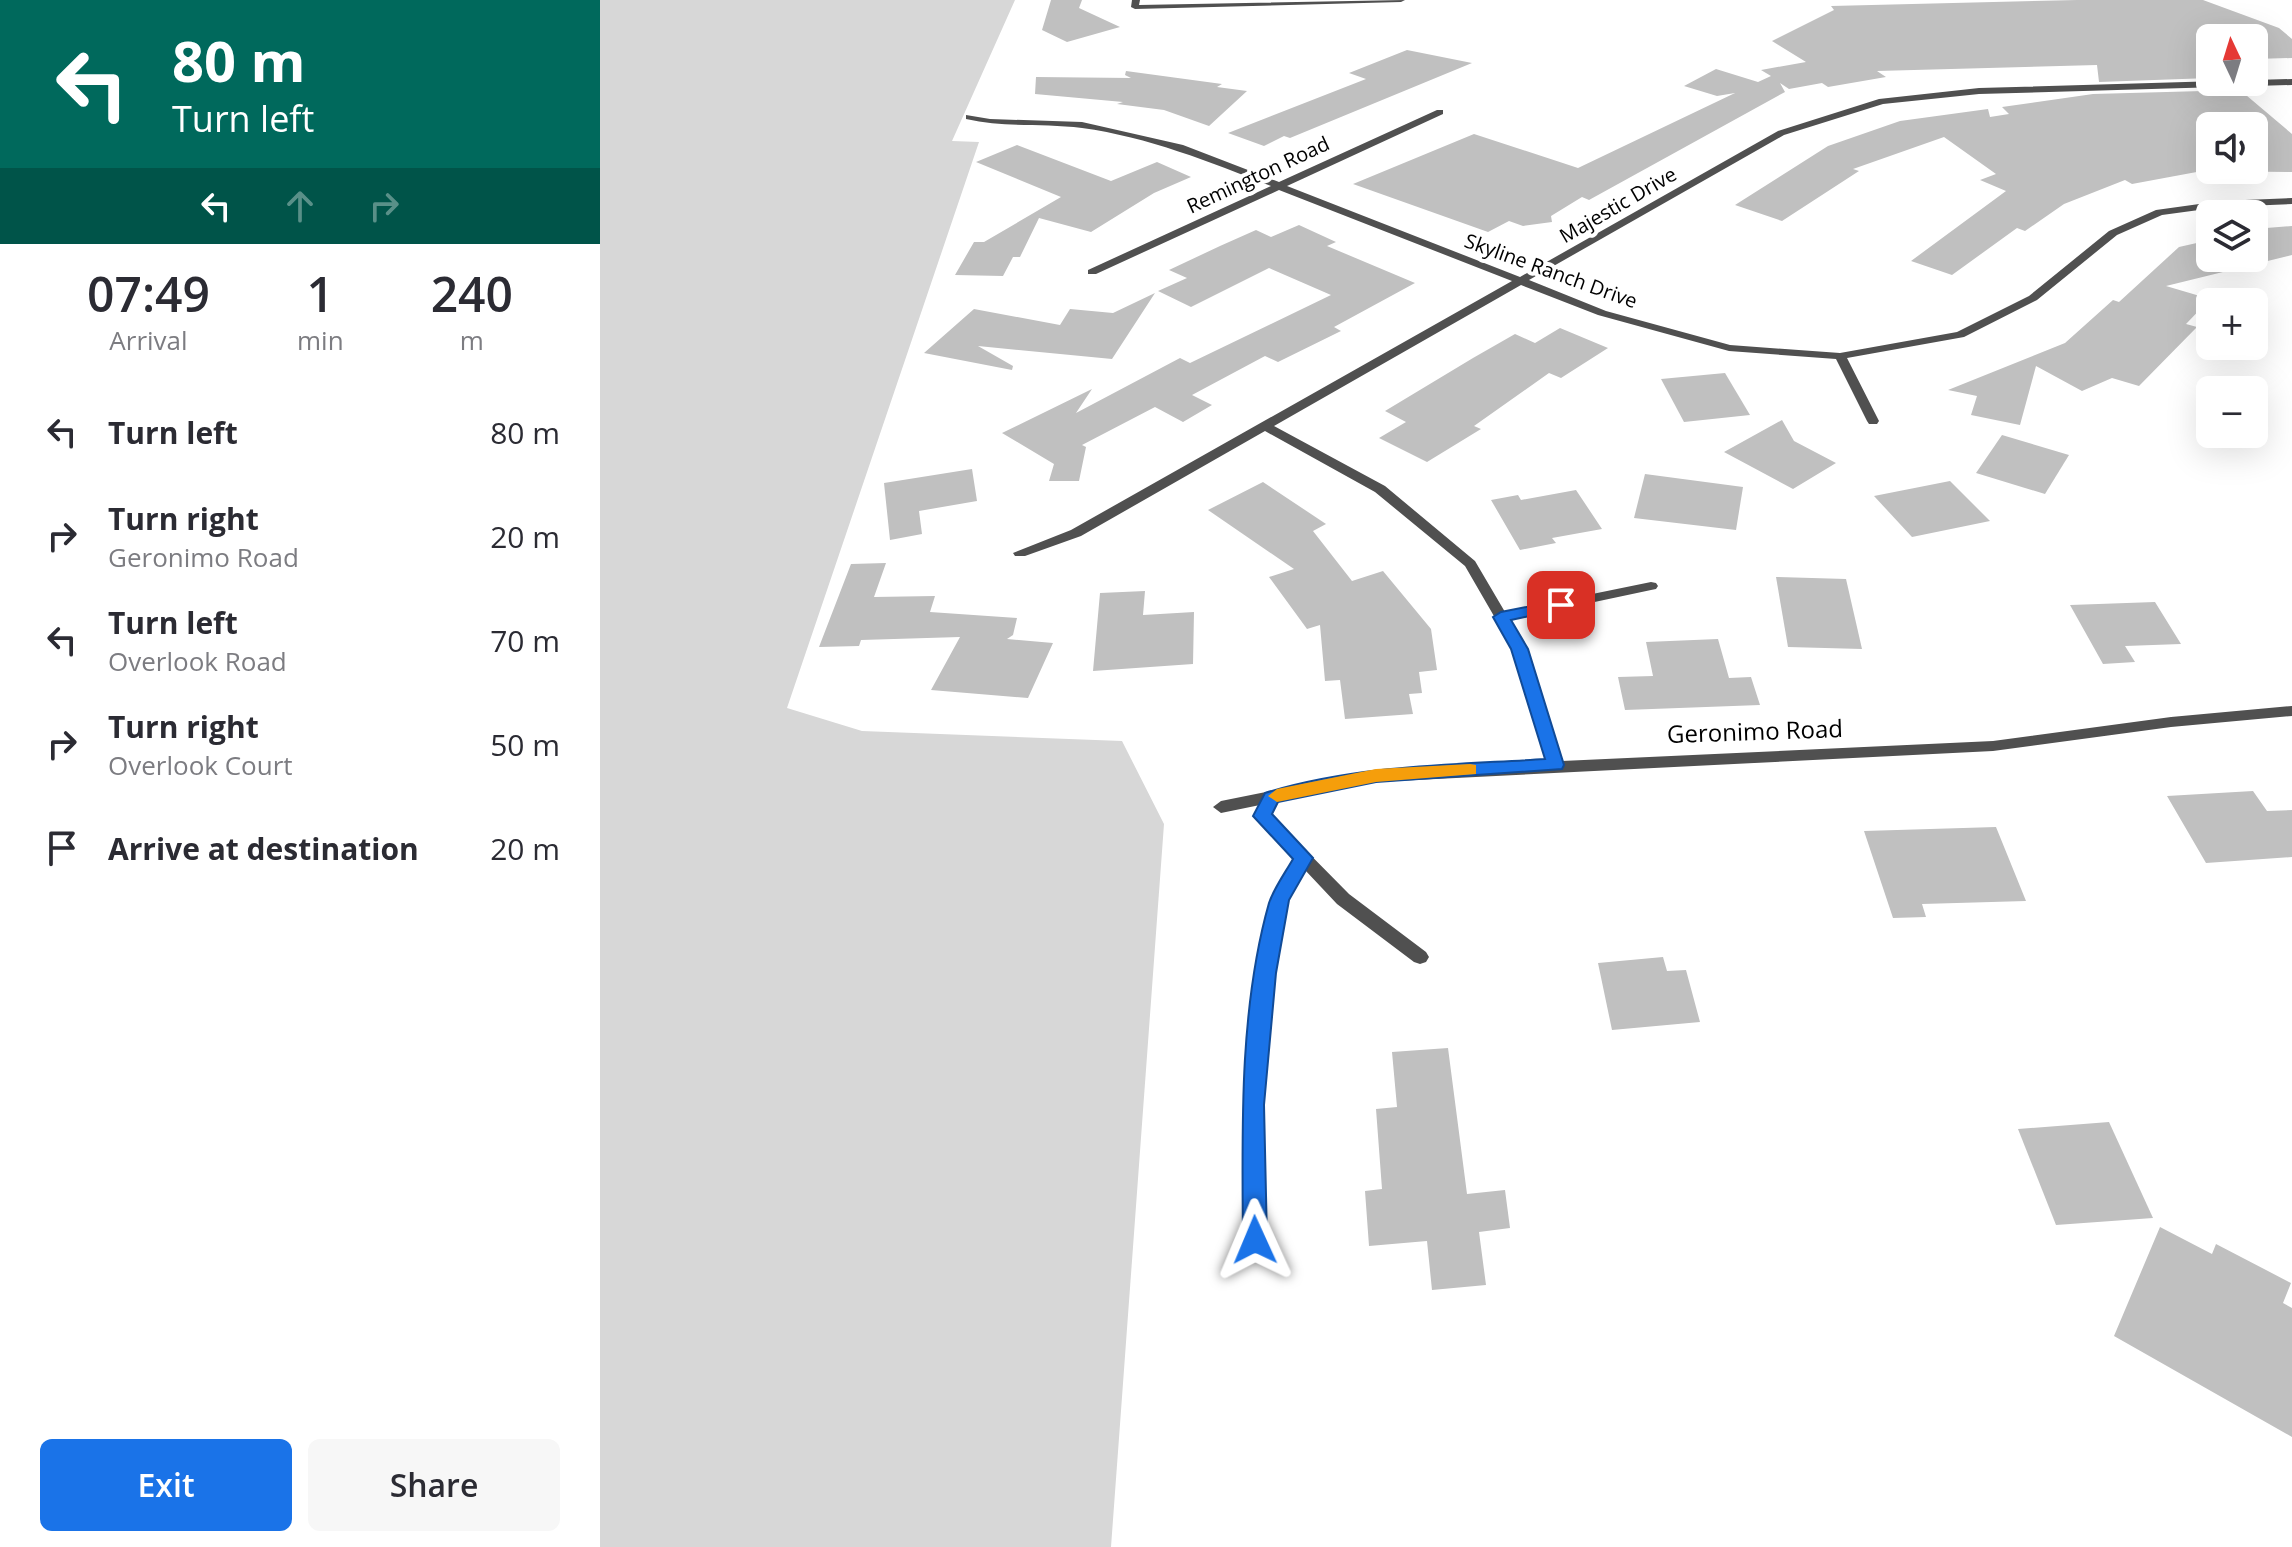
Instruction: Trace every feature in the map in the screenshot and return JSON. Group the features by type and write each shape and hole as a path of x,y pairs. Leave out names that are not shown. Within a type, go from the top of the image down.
{"street":[{"path":"1136,4 1401,0"},
{"name":"Majestic Drive","path":"1020,553 1076,533 1781,133 1882,101 1979,91 2292,82"},
{"name":"Remington Road","path":"1092,272 1440,112"},
{"name":"Skyline Ranch Drive","path":"969,117 990,122 1082,125 1166,143 1602,313 1729,348 1840,356 1960,335 2033,298 2113,233 2160,212 2221,204 2292,201"},
{"path":"1840,356 1873,421"},
{"path":"1265,426 1380,489 1470,564 1520,649 1555,765"},
{"path":"1501,617 1651,586"},
{"name":"Geronimo Road","path":"1221,807 1376,776 1993,746 2171,722 2292,711"},
{"path":"1272,797 1262,816 1343,899 1420,957"},
{"path":"1255,1240 1253,1105 1266,973 1280,900 1303,858"}],"shaded area":[{"path":"600,0 1015,0 952,141 979,142 787,708 862,731 1122,741 1164,824 1111,1547 600,1547"}],"building":[{"path":"1051,0 1082,0 1079,8 1120,27 1067,42 1042,30"},
{"path":"2203,0 2279,28 2292,39 2292,58 2268,59 2268,24 2196,24 2196,79 2099,82 2097,65 1877,71 1886,77 1828,87 1822,83 1789,89 1780,83 1785,92 1589,200 1582,197 1551,216 1552,222 1523,226 1509,221 1488,232 1353,184 1474,134 1578,168 1735,93 1717,96 1684,86 1716,69 1758,82 1771,76 1761,70 1806,62 1772,41 1834,10 1831,6"},
{"path":"1407,50 1472,63 1264,146 1228,133 1366,79 1349,73"},
{"path":"1126,71 1222,84 1217,87 1247,91 1209,126 1164,110 1117,104 1123,102 1035,94 1036,77 1131,78 1125,75"},
{"path":"2196,91 2196,96 2247,96 2266,112 2196,112 2196,172 2132,184 2125,180 2064,204 2025,231 2017,228 1952,275 1911,261 2006,191 1980,180 1996,174 1944,137 1853,169 1859,171 1782,221 1735,205 1828,146 1900,121 1988,109 1990,117 2009,114 2002,107 2093,94"},
{"path":"2268,114 2292,134 2292,172 2268,172"},
{"path":"1017,145 1111,181 1157,162 1191,177 1154,193 1091,232 1039,218 1020,257 1013,257 1003,276 955,275 974,242 984,242 1061,197 976,162"},
{"path":"1299,225 1336,242 1327,246 1415,283 1334,327 1341,331 1278,362 1265,356 1192,395 1212,405 1183,422 1155,407 1082,445 1086,447 1079,481 1049,481 1054,464 1002,433 1092,389 1076,413 1180,358 1190,363 1331,295 1269,268 1191,307 1158,291 1187,278 1169,270 1220,246 1256,230 1271,237"},
{"path":"2292,226 2292,255 2268,261 2268,228"},
{"path":"2196,243 2196,272 2223,272 2166,286 2196,295 2196,314 2186,324 2196,328 2139,386 2112,378 2082,391 2036,366 2020,425 1971,415 1977,396 1948,390 2065,343 2113,300 2119,302 2179,247"},
{"path":"1155,293 1112,359 978,346 1013,366 1012,370 924,353 974,309 1060,325 1070,309 1113,313"},
{"path":"1560,328 1608,348 1561,378 1549,373 1474,426 1481,429 1427,462 1379,438 1406,422 1385,411 1515,334 1535,343"},
{"path":"1725,373 1750,415 1684,422 1661,379"},
{"path":"1782,420 1794,441 1836,463 1793,489 1724,452"},
{"path":"2002,435 2069,455 2045,494 1976,473"},
{"path":"972,469 977,501 919,511 922,534 890,540 884,483"},
{"path":"1645,474 1743,487 1736,530 1634,518"},
{"path":"1950,481 1990,521 1912,537 1874,496"},
{"path":"1263,482 1326,524 1313,531 1352,581 1383,571 1431,629 1437,670 1419,672 1422,693 1409,694 1413,714 1345,719 1340,680 1325,681 1320,625 1307,629 1269,577 1294,569 1208,510"},
{"path":"1576,490 1602,529 1552,538 1556,543 1520,550 1491,500 1518,495 1521,500"},
{"path":"886,563 874,597 935,596 930,612 1017,618 1013,635 1007,639 1053,643 1028,698 931,690 960,637 861,640 859,646 819,647 851,564"},
{"path":"1776,577 1846,579 1862,649 1788,647"},
{"path":"1145,591 1143,615 1194,612 1193,664 1093,671 1100,593"},
{"path":"2155,602 2181,644 2125,646 2135,662 2103,664 2070,605"},
{"path":"1718,639 1729,678 1751,677 1760,705 1625,710 1618,677 1653,676 1646,642"},
{"path":"2253,791 2267,811 2292,810 2292,857 2206,863 2167,796"},
{"path":"1996,827 2026,901 1922,904 1926,917 1893,918 1864,831"},
{"path":"1663,957 1667,971 1686,970 1700,1022 1612,1030 1598,963"},
{"path":"1448,1048 1467,1194 1505,1190 1510,1228 1479,1232 1486,1285 1432,1290 1427,1241 1369,1246 1365,1191 1382,1189 1376,1109 1397,1107 1392,1052"},
{"path":"2109,1122 2153,1218 2056,1225 2018,1129"},
{"path":"2160,1227 2212,1254 2216,1244 2291,1283 2283,1303 2292,1308 2292,1437 2114,1336"}],"slow traffic":[{"path":"1277,796 1322,784 1376,776 1470,770"}],"route":[{"path":"1255,1240 1253,1105 1266,973 1280,900 1303,858 1262,816 1272,797 1322,784 1376,776 1555,765 1520,649 1501,617 1561,605"}]}
